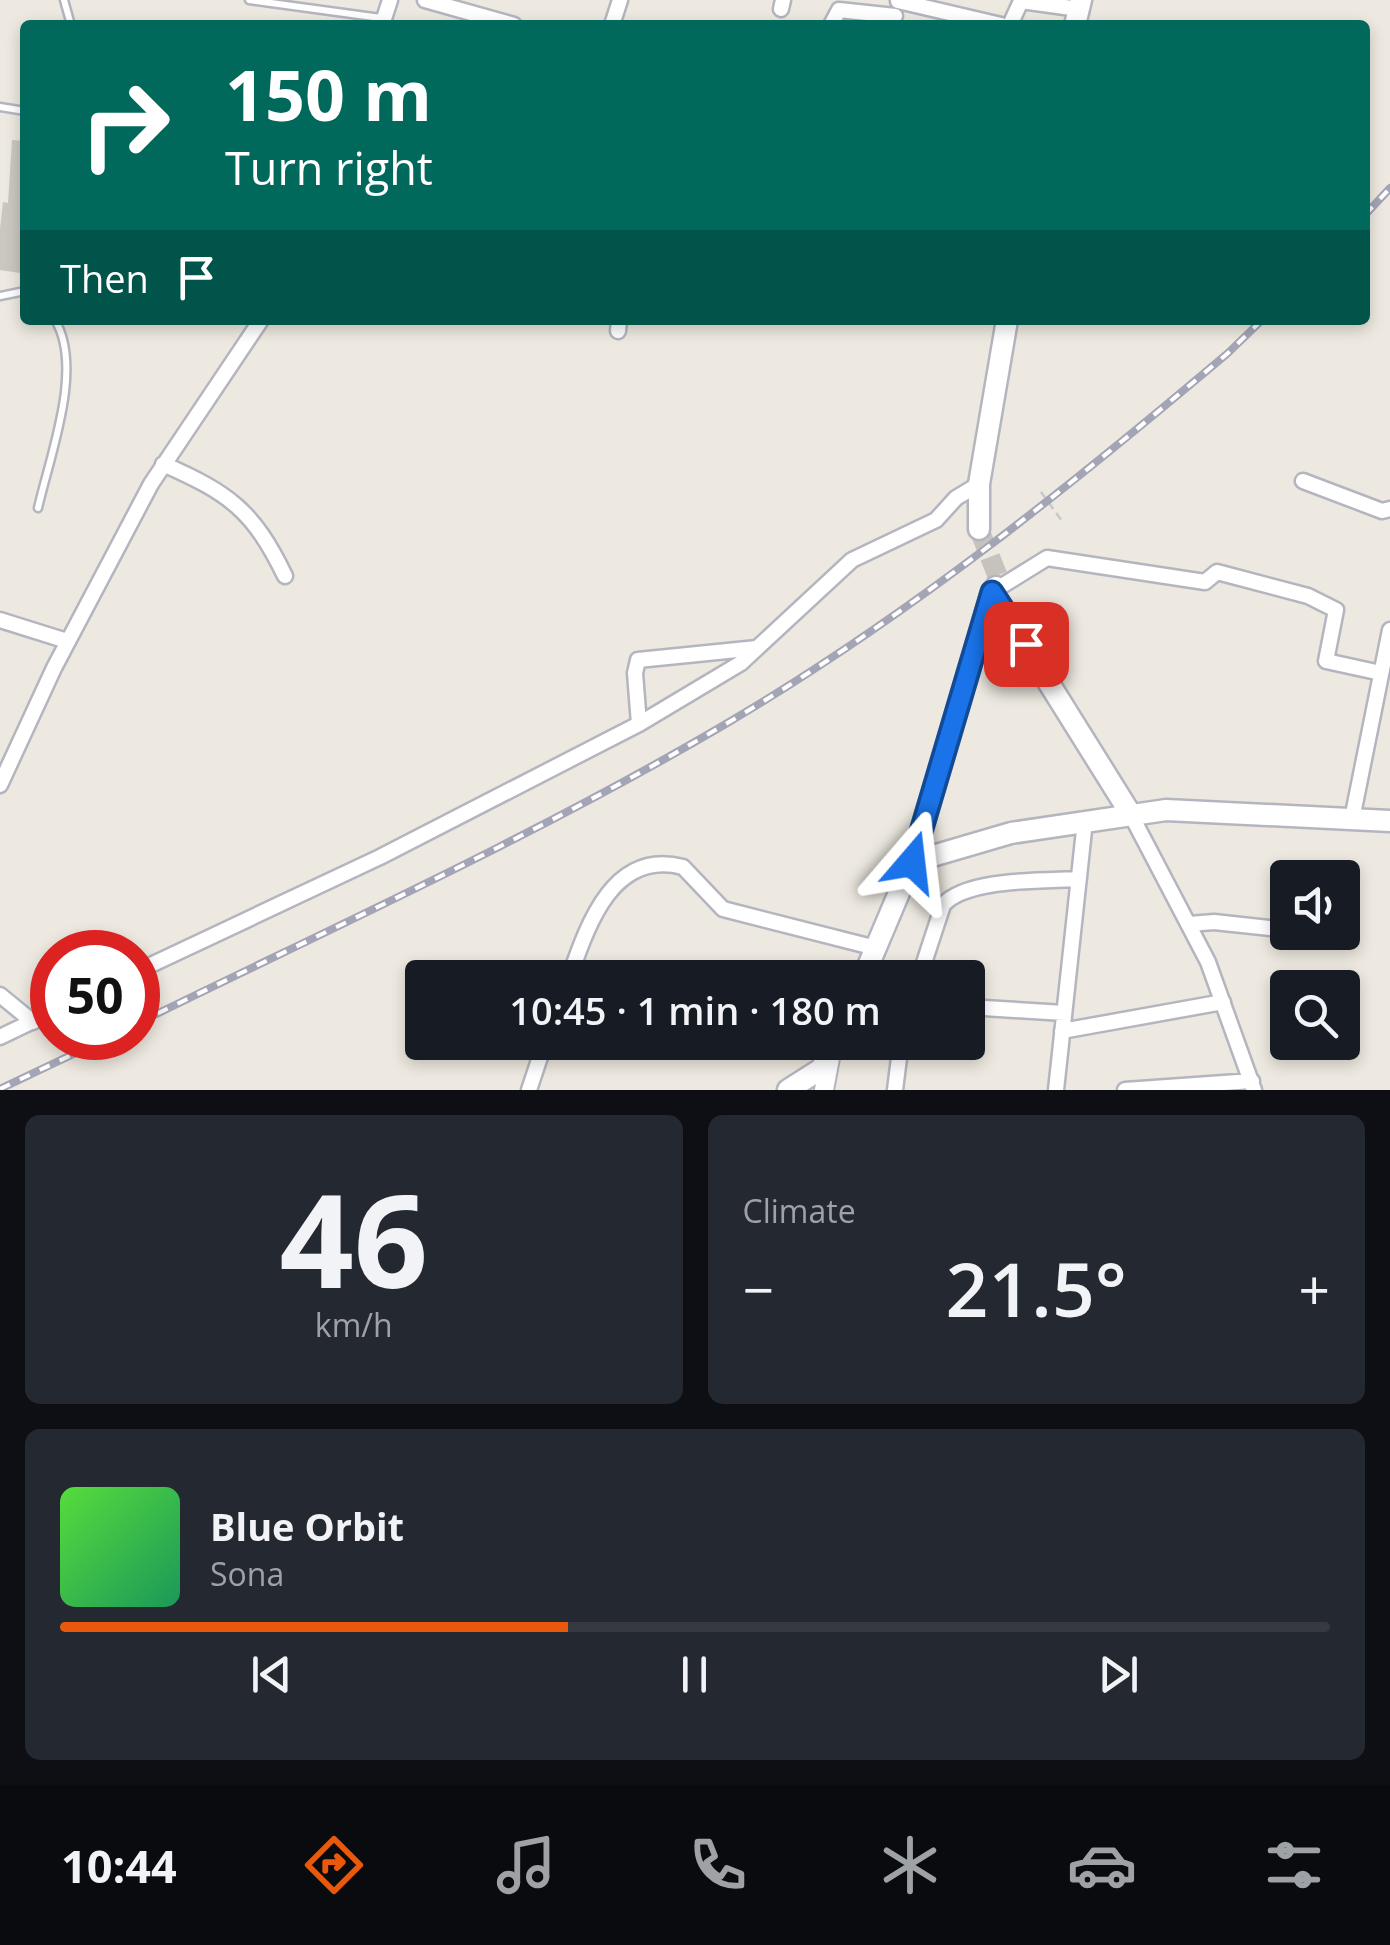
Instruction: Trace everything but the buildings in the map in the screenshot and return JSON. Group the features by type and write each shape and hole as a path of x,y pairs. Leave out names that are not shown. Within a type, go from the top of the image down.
{"main road":[{"path":"979,528 979,484 1006,325"},
{"path":"996,587 1130,814"},
{"path":"872,960 912,862 996,587"},
{"path":"912,862 1011,832 1166,810 1390,821"},
{"path":"788,1090 812,1077 825,1060"}],"street":[{"path":"425,0 496,20"},
{"path":"1012,20 1022,1 1078,11"},
{"path":"834,20 839,10 896,10 966,20"},
{"path":"0,785 67,641 163,464 257,325"},
{"path":"163,464 242,506 269,543 285,576"},
{"path":"1303,480 1382,511 1390,510"},
{"path":"160,961 380,857 639,724 741,663 852,560 938,519 956,498 979,484"},
{"path":"996,587 1047,558 1205,582 1217,572 1308,596 1336,610 1326,661 1384,681"},
{"path":"0,620 67,641"},
{"path":"1352,819 1384,681 1390,630"},
{"path":"639,724 635,673 638,660 757,648"},
{"path":"1125,1090 1253,1086 1189,924 1130,814"},
{"path":"1056,1090 1085,820"},
{"path":"576,960 602,903 624,876 643,864 683,867 712,902 738,916 876,948"},
{"path":"925,960 943,905 950,896 990,886 1079,878"},
{"path":"1189,924 1214,922 1270,928"},
{"path":"0,995 30,1020"},
{"path":"1062,1030 1222,1002"},
{"path":"985,1008 1064,1014"},
{"path":"0,1037 30,1023"},
{"path":"529,1090 540,1060"},
{"path":"824,1090 831,1060"},
{"path":"895,1090 899,1060"}],"lane":[{"path":"249,0 360,20"},
{"path":"38,508 67,376 64,336 58,325"}],"path":[{"path":"1042,492 1062,521"}],"tunnel":[{"path":"979,529 1000,582"}],"railway":[{"path":"1370,210 1390,188"},
{"path":"160,1012 580,805 791,684 984,550 1107,453 1257,325"},
{"path":"0,1089 61,1060"}],"route":[{"path":"912,862 992,592 1026,644"}]}
